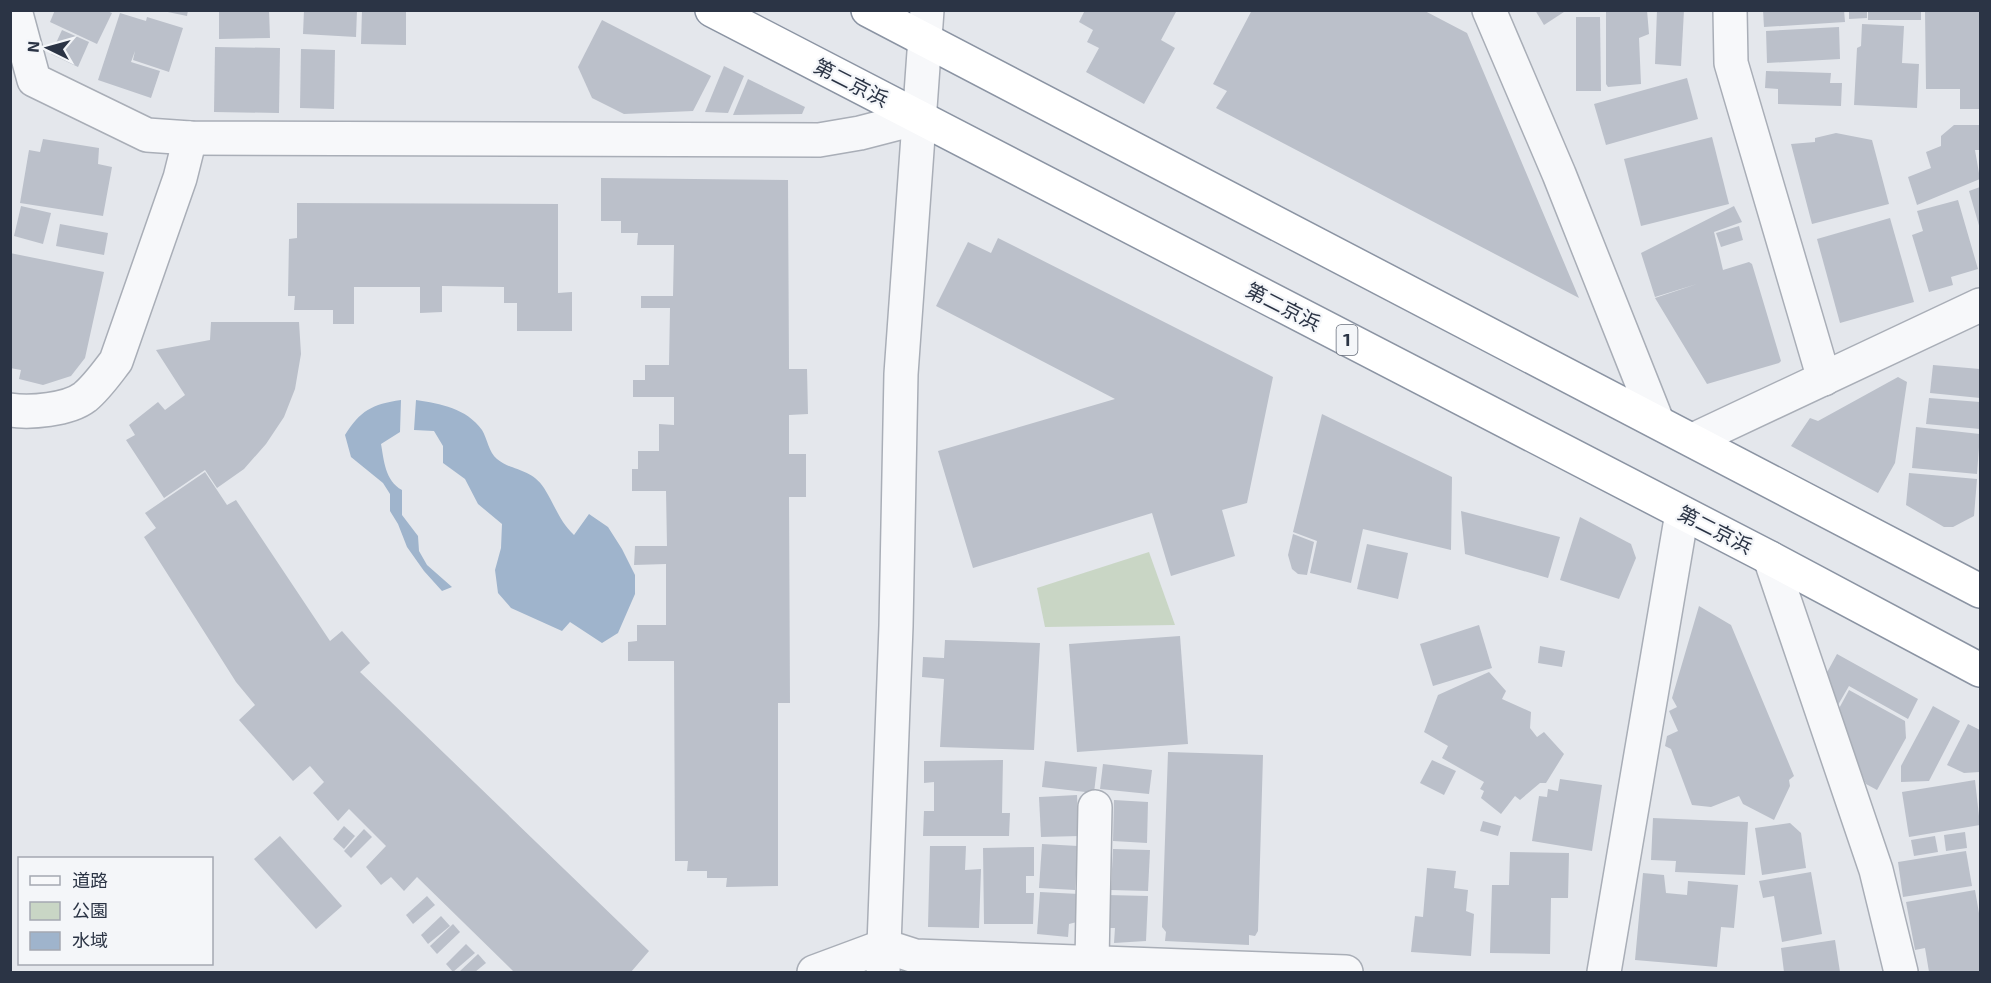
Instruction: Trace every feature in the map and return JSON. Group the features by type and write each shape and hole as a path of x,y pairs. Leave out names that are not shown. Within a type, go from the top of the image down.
{"highway":[{"name":"第二京浜","path":"712,10 1770,558 1980,670"},
{"path":"868,10 926,25 1693,441 1980,591"}],"street":[{"path":"15,10 34,80 147,135 190,138 819,140 860,133 918,118"},
{"path":"1489,10 1559,174 1657,421"},
{"path":"1730,10 1731,63 1824,379"},
{"path":"883,959 896,626 901,374 926,25"},
{"path":"10,410 37,411 60,407 83,399 102,380 116,361 180,178 190,138"},
{"path":"1693,441 1980,305"},
{"path":"1604,972 1682,513"},
{"path":"1770,558 1876,870 1901,972"},
{"path":"1092,961 1095,807"},
{"path":"814,972 883,959 915,956 1092,961 1233,970 1346,972"}],"green space":[{"path":"1149,552 1175,625 1045,627 1037,588"}],"water":[{"path":"401,400 400,432 381,444 384,463 392,481 402,490 402,515 418,536 419,551 427,565 452,587 442,591 407,547 390,511 390,494 383,483 351,457 345,435 356,420 368,410"},
{"path":"416,400 452,408 476,423 497,459 527,473 539,482 574,535 589,514 608,527 635,575 635,594 618,633 602,643 570,622 562,631 511,608 498,593 495,570 501,548 502,524 478,504 465,479 443,463 443,446 434,431 414,430"}],"building":[{"path":"55,10 105,10 112,13 97,44 50,22"},
{"path":"158,10 188,10 187,16"},
{"path":"219,10 269,10 270,38 219,39"},
{"path":"304,10 357,10 356,37 303,34"},
{"path":"362,10 406,10 406,45 361,44"},
{"path":"1085,10 1177,10 1161,40 1175,48 1144,104 1086,72 1099,48 1087,42 1093,30 1079,22"},
{"path":"1252,10 1423,10 1467,33 1579,298 1216,108 1227,91 1213,84"},
{"path":"1535,10 1567,10 1544,25"},
{"path":"1606,10 1647,10 1649,34 1639,38 1641,84 1608,87 1606,84"},
{"path":"1657,10 1684,10 1681,66 1655,64"},
{"path":"1763,10 1844,10 1845,22 1764,27"},
{"path":"1849,10 1867,10 1867,18 1849,19"},
{"path":"1868,10 1921,10 1921,20 1868,20"},
{"path":"1925,10 1980,10 1980,109 1960,109 1960,89 1926,89"},
{"path":"120,13 146,21 147,17 183,28 169,72 133,60 135,51 131,62 160,71 151,98 98,80"},
{"path":"1576,17 1600,17 1601,91 1576,91"},
{"path":"602,20 711,76 693,111 624,114 592,98 578,67"},
{"path":"1862,24 1904,26 1902,63 1919,64 1917,108 1854,105 1857,48 1861,46"},
{"path":"1839,27 1840,59 1767,63 1766,31"},
{"path":"62,30 89,42 78,67 51,54"},
{"path":"215,47 280,48 279,113 214,112"},
{"path":"301,49 335,50 334,109 300,108"},
{"path":"724,66 744,76 728,113 705,112"},
{"path":"1766,71 1831,73 1830,83 1842,83 1841,106 1778,104 1778,89 1765,88"},
{"path":"1687,78 1698,119 1606,145 1594,104"},
{"path":"748,79 805,107 802,114 733,115"},
{"path":"1954,125 1980,125 1980,150 1975,150 1980,179 1917,205 1908,177 1931,168 1926,152 1941,146 1941,136"},
{"path":"1836,133 1872,140 1889,204 1812,224 1791,144 1815,142 1815,138"},
{"path":"1712,137 1729,204 1641,226 1624,159"},
{"path":"43,139 99,148 98,164 112,167 103,216 20,203 29,150 40,152"},
{"path":"601,178 788,180 789,369 807,369 808,414 789,415 789,454 806,454 806,497 789,497 790,703 778,703 778,886 726,887 727,878 707,878 707,871 687,871 688,861 675,861 674,661 628,661 628,642 637,641 637,625 666,625 666,564 634,565 635,546 667,546 666,491 632,491 632,469 638,469 638,451 659,451 659,424 674,425 674,397 633,397 633,380 645,380 645,365 669,365 670,308 641,308 641,296 673,296 674,245 637,245 638,233 621,233 621,221 601,221"},
{"path":"1980,187 1980,229 1969,191"},
{"path":"1958,200 1978,269 1951,277 1953,285 1929,292 1912,235 1923,231 1917,211"},
{"path":"297,203 558,204 558,293 572,292 572,331 517,331 517,303 504,303 504,287 442,286 442,312 420,313 420,287 354,287 354,324 333,324 333,310 294,310 295,296 288,296 289,239 297,238"},
{"path":"21,206 51,213 43,244 14,236"},
{"path":"1734,206 1742,222 1714,232 1723,270 1749,262 1752,264 1781,361 1707,384 1655,298 1697,284 1655,297 1641,253"},
{"path":"1890,218 1914,302 1840,323 1817,239"},
{"path":"60,224 108,233 104,255 56,246"},
{"path":"1739,226 1743,240 1721,247 1716,233"},
{"path":"998,238 1273,377 1247,503 1222,510 1235,556 1171,576 1152,513 973,568 938,451 1115,399 936,306 968,242 991,253"},
{"path":"10,253 104,272 85,358 71,376 43,385 19,379 21,370 10,368"},
{"path":"211,322 299,322 301,354 295,389 284,417 266,444 244,469 217,488 205,470 164,498 126,440 135,435 129,425 158,402 165,410 185,395 156,350 210,340"},
{"path":"1933,365 1980,369 1980,398 1930,393"},
{"path":"1898,377 1907,382 1895,463 1878,493 1791,446 1810,418 1818,421"},
{"path":"1929,398 1980,402 1980,429 1926,424"},
{"path":"1322,414 1452,477 1451,550 1363,529 1351,583 1310,573 1317,541 1293,532"},
{"path":"1916,427 1980,434 1977,474 1912,468"},
{"path":"205,472 227,505 236,500 330,641 342,631 370,663 360,672 649,951 631,972 514,972 417,877 404,891 391,877 381,885 366,867 386,846 349,809 338,821 313,793 324,782 310,766 293,781 239,720 255,705 236,682 144,537 156,528 145,513"},
{"path":"1909,473 1977,479 1974,516 1953,527 1944,527 1906,505"},
{"path":"1461,511 1560,537 1548,578 1465,554"},
{"path":"1580,517 1631,544 1636,558 1619,599 1560,580"},
{"path":"1293,534 1314,542 1307,575 1298,574 1292,569 1288,555"},
{"path":"1367,544 1408,553 1398,599 1357,589"},
{"path":"1699,606 1731,625 1794,776 1789,780 1790,786 1774,820 1743,804 1739,796 1711,807 1692,805 1671,749 1665,746 1667,736 1678,731 1669,711 1677,707 1672,698"},
{"path":"1479,625 1492,668 1433,686 1420,644"},
{"path":"1180,636 1188,744 1077,752 1069,644"},
{"path":"945,640 1040,643 1034,750 940,747 944,679 922,677 923,657 944,658"},
{"path":"1540,646 1565,651 1562,667 1538,663"},
{"path":"1837,654 1918,699 1908,719 1849,686 1838,705 1825,676"},
{"path":"1489,672 1506,691 1502,699 1531,712 1530,728 1537,737 1544,732 1564,754 1546,783 1540,783 1520,800 1515,796 1501,814 1481,798 1484,791 1480,789 1484,782 1442,758 1448,746 1424,732 1438,695"},
{"path":"1849,690 1905,721 1906,738 1877,790 1866,784 1836,714"},
{"path":"1933,706 1960,721 1929,781 1901,782 1901,766"},
{"path":"1968,724 1980,730 1980,772 1964,773 1947,765"},
{"path":"1168,752 1263,755 1258,931 1255,936 1249,935 1249,945 1165,941 1166,932 1162,927"},
{"path":"1003,760 1002,813 1010,813 1009,836 923,836 924,811 934,811 934,782 924,783 924,761"},
{"path":"1432,760 1456,771 1444,795 1420,783"},
{"path":"1045,761 1097,767 1094,793 1042,787"},
{"path":"1103,764 1152,770 1149,794 1100,789"},
{"path":"1560,779 1602,785 1592,851 1532,841 1539,796 1547,797 1548,789 1558,791"},
{"path":"1975,780 1980,825 1909,837 1902,792"},
{"path":"1077,795 1079,836 1041,837 1039,797"},
{"path":"1114,800 1148,802 1147,843 1113,841"},
{"path":"1653,818 1748,822 1745,875 1675,872 1676,861 1651,860"},
{"path":"1483,821 1501,826 1498,836 1480,831"},
{"path":"1790,823 1801,833 1806,868 1762,875 1755,828"},
{"path":"344,826 355,836 344,849 333,839"},
{"path":"364,829 372,837 351,858 344,851"},
{"path":"1965,832 1967,848 1946,851 1944,835"},
{"path":"280,836 342,906 316,929 254,859"},
{"path":"1935,836 1938,852 1914,856 1911,840"},
{"path":"1042,844 1078,846 1075,890 1039,888"},
{"path":"930,846 966,846 965,870 981,869 979,928 928,927"},
{"path":"1034,847 1034,876 1026,876 1026,893 1034,893 1033,924 984,924 983,848"},
{"path":"1113,849 1150,850 1148,891 1111,890"},
{"path":"1966,851 1972,886 1903,897 1898,862"},
{"path":"1510,852 1569,853 1568,898 1551,898 1550,954 1490,953 1492,885 1509,885"},
{"path":"1427,868 1456,871 1454,888 1468,890 1466,911 1474,914 1471,956 1411,952 1415,916 1423,917"},
{"path":"1811,872 1822,934 1782,942 1774,896 1763,898 1759,881"},
{"path":"1643,873 1664,875 1666,893 1687,895 1688,881 1738,885 1734,928 1721,927 1717,967 1635,960"},
{"path":"1975,890 1980,919 1980,972 1929,972 1925,948 1915,950 1906,902"},
{"path":"1040,892 1079,894 1077,922 1069,924 1068,937 1037,934"},
{"path":"1107,895 1148,896 1146,941 1114,943 1115,928 1106,928"},
{"path":"427,896 435,905 413,924 406,915"},
{"path":"441,916 450,926 428,944 421,935"},
{"path":"453,924 460,932 437,954 430,946"},
{"path":"1835,940 1840,972 1784,972 1781,948"},
{"path":"466,944 475,953 453,972 446,964"},
{"path":"478,954 486,963 475,972 459,972"}]}
